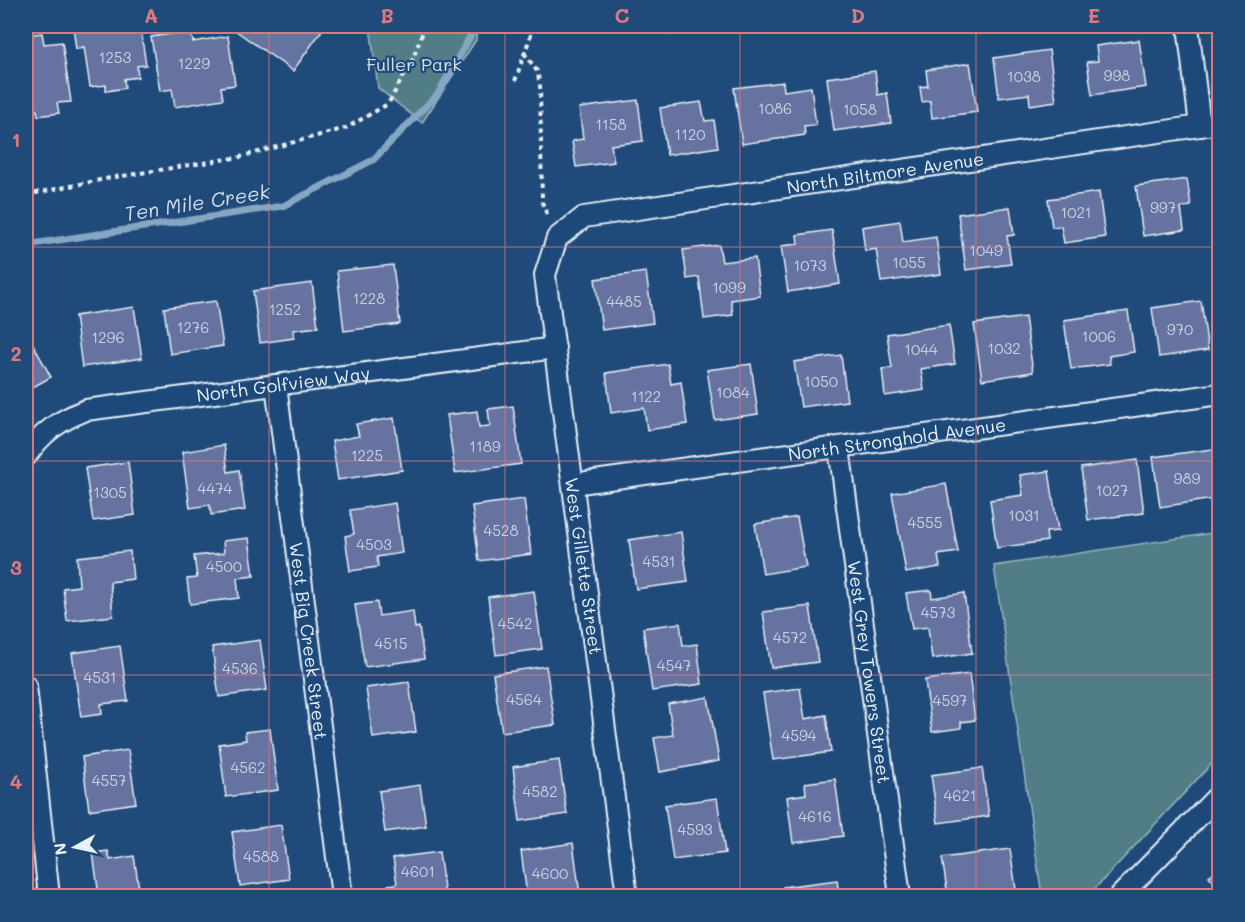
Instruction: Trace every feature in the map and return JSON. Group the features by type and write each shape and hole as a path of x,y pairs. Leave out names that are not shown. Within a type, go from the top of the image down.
{"street":[{"path":"1188,26 1200,126"},
{"name":"North Biltmore Avenue","path":"557,238 584,217 1220,123"},
{"name":"West Gillette Street","path":"557,238 551,249 545,275 627,897"},
{"name":"North Golfview Way","path":"26,455 47,431 64,419 86,410 555,348"},
{"name":"West Big Creek Street","path":"276,385 342,897"},
{"name":"North Stronghold Avenue","path":"573,484 1220,394"},
{"name":"West Grey Towers Street","path":"839,448 900,897"},
{"path":"26,686 31,785 49,897"},
{"path":"1120,897 1220,794"}],"path":[{"path":"26,195 110,178 240,157 346,128 388,104 412,61 424,26"},
{"path":"515,81 534,26"},
{"path":"524,53 537,71 540,84 542,202 557,238"}],"green space":[{"name":"Fuller Park","path":"370,26 477,26 476,40 422,123 378,88"},
{"path":"1219,532 1219,756 1088,896 1042,896 994,566"}],"building":[{"path":"73,26 140,26 146,65 137,66 138,77 124,79 125,88 106,91 106,85 90,87 84,47 76,49"},
{"path":"234,26 325,26 293,71 232,28"},
{"path":"667,26 723,26 724,27 668,35"},
{"path":"191,31 193,42 228,36 235,85 221,87 223,99 175,107 172,89 160,91 151,37"},
{"path":"42,33 44,44 62,42 71,102 57,103 59,113 38,116 37,110 26,112 26,35"},
{"path":"1139,40 1146,87 1092,95 1087,62 1098,61 1096,46"},
{"path":"1049,50 1056,101 1030,105 1029,94 999,98 994,58"},
{"path":"970,63 977,112 932,118 930,101 922,102 920,87 928,86 926,70"},
{"path":"875,71 878,95 887,93 891,123 834,131 827,78"},
{"path":"783,82 784,91 811,87 816,125 804,126 805,135 742,144 734,88"},
{"path":"638,100 643,141 611,145 614,162 576,167 572,141 583,139 579,108"},
{"path":"701,102 705,121 714,120 718,147 667,155 660,108"},
{"path":"1187,179 1191,206 1181,208 1184,230 1143,236 1136,186"},
{"path":"1099,192 1105,237 1064,243 1061,226 1052,227 1048,199"},
{"path":"1010,207 1014,235 1007,236 1011,264 966,270 958,214"},
{"path":"900,221 903,242 936,237 941,274 881,282 876,249 865,251 862,227"},
{"path":"832,230 840,284 788,292 781,246 798,244 797,235"},
{"path":"719,245 722,262 755,258 760,296 731,300 733,315 704,319 699,277 687,279 683,250"},
{"path":"393,265 400,324 344,331 337,271"},
{"path":"646,272 653,323 602,330 595,279"},
{"path":"312,283 318,327 293,330 294,338 260,343 253,291"},
{"path":"216,301 223,346 170,354 164,308"},
{"path":"1201,301 1208,350 1159,357 1152,308"},
{"path":"134,307 142,358 82,367 75,316"},
{"path":"1128,311 1134,352 1109,356 1110,364 1071,369 1064,320"},
{"path":"1025,317 1033,372 982,380 974,324"},
{"path":"949,325 955,364 921,369 924,390 885,396 882,369 892,368 887,334"},
{"path":"29,337 51,377 26,391 26,339"},
{"path":"841,355 847,401 801,407 794,362"},
{"path":"668,364 671,384 681,382 687,424 647,430 644,408 611,413 606,373"},
{"path":"751,364 758,414 715,420 707,370"},
{"path":"513,406 521,464 455,473 447,415 477,411 479,427 490,426 488,409"},
{"path":"394,418 402,470 338,480 332,441 359,436 356,424"},
{"path":"224,445 228,472 239,470 245,510 211,515 210,505 190,508 182,452"},
{"path":"1220,448 1220,498 1160,507 1153,457"},
{"path":"1137,460 1144,513 1088,520 1081,468"},
{"path":"128,462 135,515 93,521 85,468"},
{"path":"1049,471 1058,531 1046,532 1047,541 997,548 990,500 1023,495 1020,475"},
{"path":"946,484 958,552 938,555 940,567 906,573 892,493"},
{"path":"524,499 531,554 479,561 472,506"},
{"path":"395,503 402,553 377,557 378,567 350,571 345,536 354,534 350,510"},
{"path":"797,517 806,567 763,574 755,524"},
{"path":"681,532 688,582 636,589 629,540"},
{"path":"249,538 254,576 237,578 239,598 190,604 187,579 197,578 194,556 224,553 223,541"},
{"path":"130,551 133,579 110,582 113,616 67,621 63,588 79,586 77,557"},
{"path":"931,590 932,598 964,593 972,653 932,659 928,627 912,629 906,593"},
{"path":"534,591 542,649 496,655 488,597"},
{"path":"377,602 379,616 413,611 415,628 419,627 424,659 365,667 355,605"},
{"path":"810,606 818,662 771,668 763,612"},
{"path":"680,623 683,646 697,644 702,684 652,691 643,628"},
{"path":"260,640 267,690 219,697 212,647"},
{"path":"120,646 128,701 101,704 102,714 81,717 72,653"},
{"path":"546,666 555,725 502,732 493,674"},
{"path":"969,674 975,720 961,722 961,728 932,732 925,680"},
{"path":"409,682 416,732 373,738 366,688"},
{"path":"800,688 805,719 826,715 831,752 773,760 763,693"},
{"path":"708,697 719,761 660,772 654,738 673,735 668,704"},
{"path":"270,729 278,790 226,797 219,744 246,740 245,732"},
{"path":"128,750 136,803 89,810 82,757"},
{"path":"559,760 567,814 520,821 513,767"},
{"path":"982,768 989,816 938,823 931,775"},
{"path":"835,779 843,836 793,843 787,797 806,794 805,783"},
{"path":"420,785 426,826 385,832 379,791"},
{"path":"717,798 725,853 673,860 665,805"},
{"path":"281,825 289,879 240,886 232,832"},
{"path":"573,843 580,895 527,896 521,851"},
{"path":"1010,849 1017,896 948,896 942,858"},
{"path":"108,851 110,860 134,856 140,896 99,896 93,853"},
{"path":"439,852 445,896 390,896 388,885 397,884 393,858"},
{"path":"1220,868 1220,896 1202,896 1216,885 1209,876"},
{"path":"837,880 839,896 785,896 783,887"},
{"path":"751,892 752,896 716,896"}],"waterway":[{"name":"Ten Mile Creek","path":"26,245 283,206 373,160 438,94 476,26"}]}
